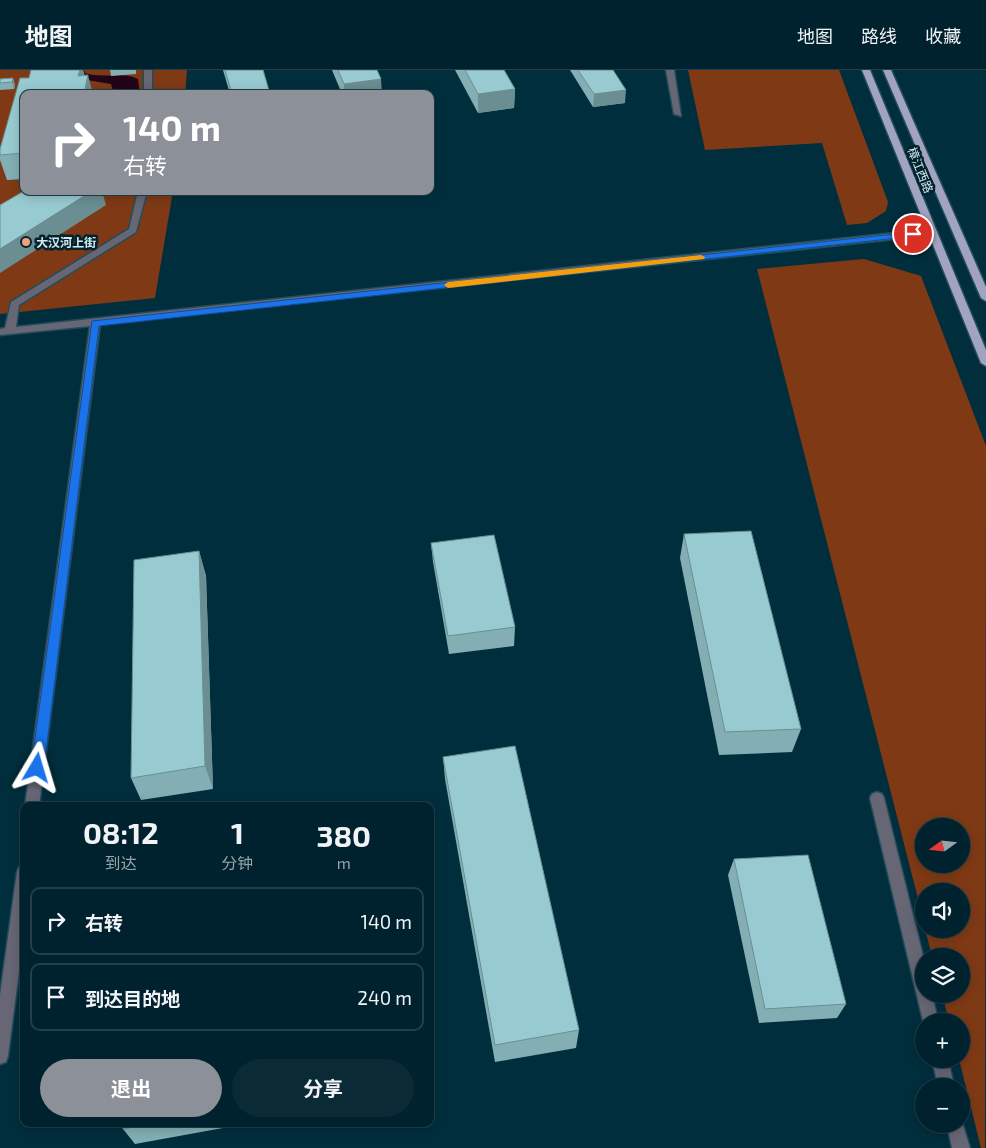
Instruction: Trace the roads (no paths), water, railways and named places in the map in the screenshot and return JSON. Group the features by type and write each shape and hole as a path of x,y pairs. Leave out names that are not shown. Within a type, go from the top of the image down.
{"main road":[{"name":"樟江西路","path":"866,70 986,363"},
{"name":"樟江西路","path":"887,70 982,282 986,298"}],"street":[{"path":"148,70 148,90"},
{"path":"670,70 678,114"},
{"path":"142,195 134,230 14,304 5,332 932,232"},
{"path":"33,802 95,323"},
{"path":"877,798 915,956"},
{"path":"0,1056 20,903"},
{"path":"957,1133 961,1148"}],"place":[{"name":"大汉河上街","path":"26,242"}]}
